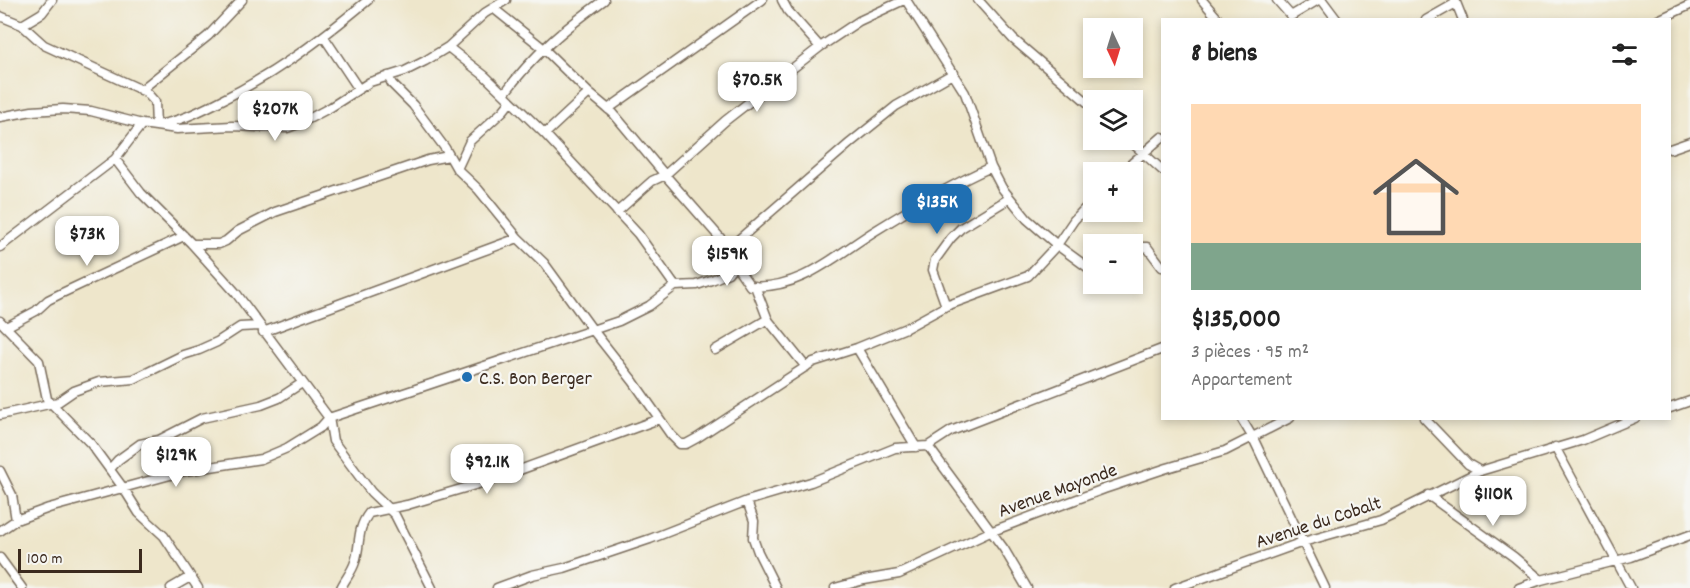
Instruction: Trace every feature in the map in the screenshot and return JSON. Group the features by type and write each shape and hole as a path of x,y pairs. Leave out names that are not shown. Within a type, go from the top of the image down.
{"street":[{"path":"22,25 42,13 52,0"},
{"path":"141,90 208,36 242,0"},
{"path":"156,125 177,122 273,72 324,37 368,0"},
{"path":"0,117 45,110 82,110 142,124 177,129 232,126 287,128 331,107 358,88 405,71 448,47 493,8 506,0"},
{"path":"457,169 470,141 503,111 524,69 543,48 604,0"},
{"path":"608,109 762,0"},
{"path":"782,0 788,11 820,47"},
{"path":"617,212 652,181 664,175 725,121 820,47 859,21 905,0 954,73 973,112 991,167 1010,198 1027,219 1057,246 1083,264"},
{"path":"978,0 1012,39 1083,99"},
{"path":"1202,0 1217,18"},
{"path":"1277,0 1291,16 1320,0 1335,18"},
{"path":"1429,18 1455,1 1462,18"},
{"path":"1662,18 1690,5"},
{"path":"493,8 543,48 589,93 614,113 664,175 729,248 735,264 748,285 788,282 807,275 927,199 991,167"},
{"path":"0,16 22,25 44,45 141,90 153,98"},
{"path":"324,37 358,88"},
{"path":"448,47 485,76 545,134 638,234 675,286"},
{"path":"729,248 850,142 896,106 954,73"},
{"path":"388,76 392,84 413,105 457,169 478,189 518,238 544,263 677,442 686,444 821,358 857,348 906,328 946,306 1024,279 1057,246 1083,211"},
{"path":"154,80 156,125"},
{"path":"545,134 589,93"},
{"path":"0,247 115,159 142,124"},
{"path":"1133,162 1161,138"},
{"path":"1671,149 1690,142"},
{"path":"1142,150 1161,169"},
{"path":"192,244 219,244 238,231 275,212 428,160 449,156"},
{"path":"115,159 141,193 192,244 236,293 329,418 333,441 371,492 395,515 432,588"},
{"path":"946,306 933,270 935,260 961,228 1010,198"},
{"path":"184,236 48,300 36,311 3,324 39,361 47,399 91,444 139,513 164,536 198,588"},
{"path":"0,415 58,402 74,391 99,382 134,379 183,355 208,347 240,327 261,329 518,238"},
{"path":"1143,247 1147,248 1161,266"},
{"path":"0,531 16,520 49,508 185,471 261,459 286,448 321,427 329,418 619,321 649,306 675,286 697,285 714,279 728,273 735,264"},
{"path":"755,286 768,319 806,367"},
{"path":"715,350 768,319"},
{"path":"857,348 916,447"},
{"path":"497,588 532,574 564,568 628,547 747,501 801,486 895,448 928,446 951,431 1161,349"},
{"path":"110,469 140,444 159,440 202,418 270,402 302,383"},
{"path":"1671,408 1690,401"},
{"path":"341,588 354,563 358,536 369,513 407,505 495,479 659,419"},
{"path":"1242,420 1325,588"},
{"name":"Avenue Mayonde","path":"835,588 900,574 990,532 1104,489 1212,456 1253,438 1285,420"},
{"path":"1426,420 1468,464 1480,471"},
{"name":"Avenue du Cobalt","path":"1175,588 1303,542 1382,520 1480,471 1583,440 1630,420"},
{"path":"928,446 1004,549 1027,588"},
{"path":"1555,447 1631,588"},
{"path":"0,471 12,495 16,520"},
{"path":"1428,495 1541,580"},
{"path":"747,501 754,521 753,538 776,588"},
{"path":"1519,588 1541,580 1616,561 1690,535"},
{"path":"0,558 22,588"},
{"path":"171,588 190,577"}],"place":[{"name":"C.S. Bon Berger","path":"467,377"}]}
